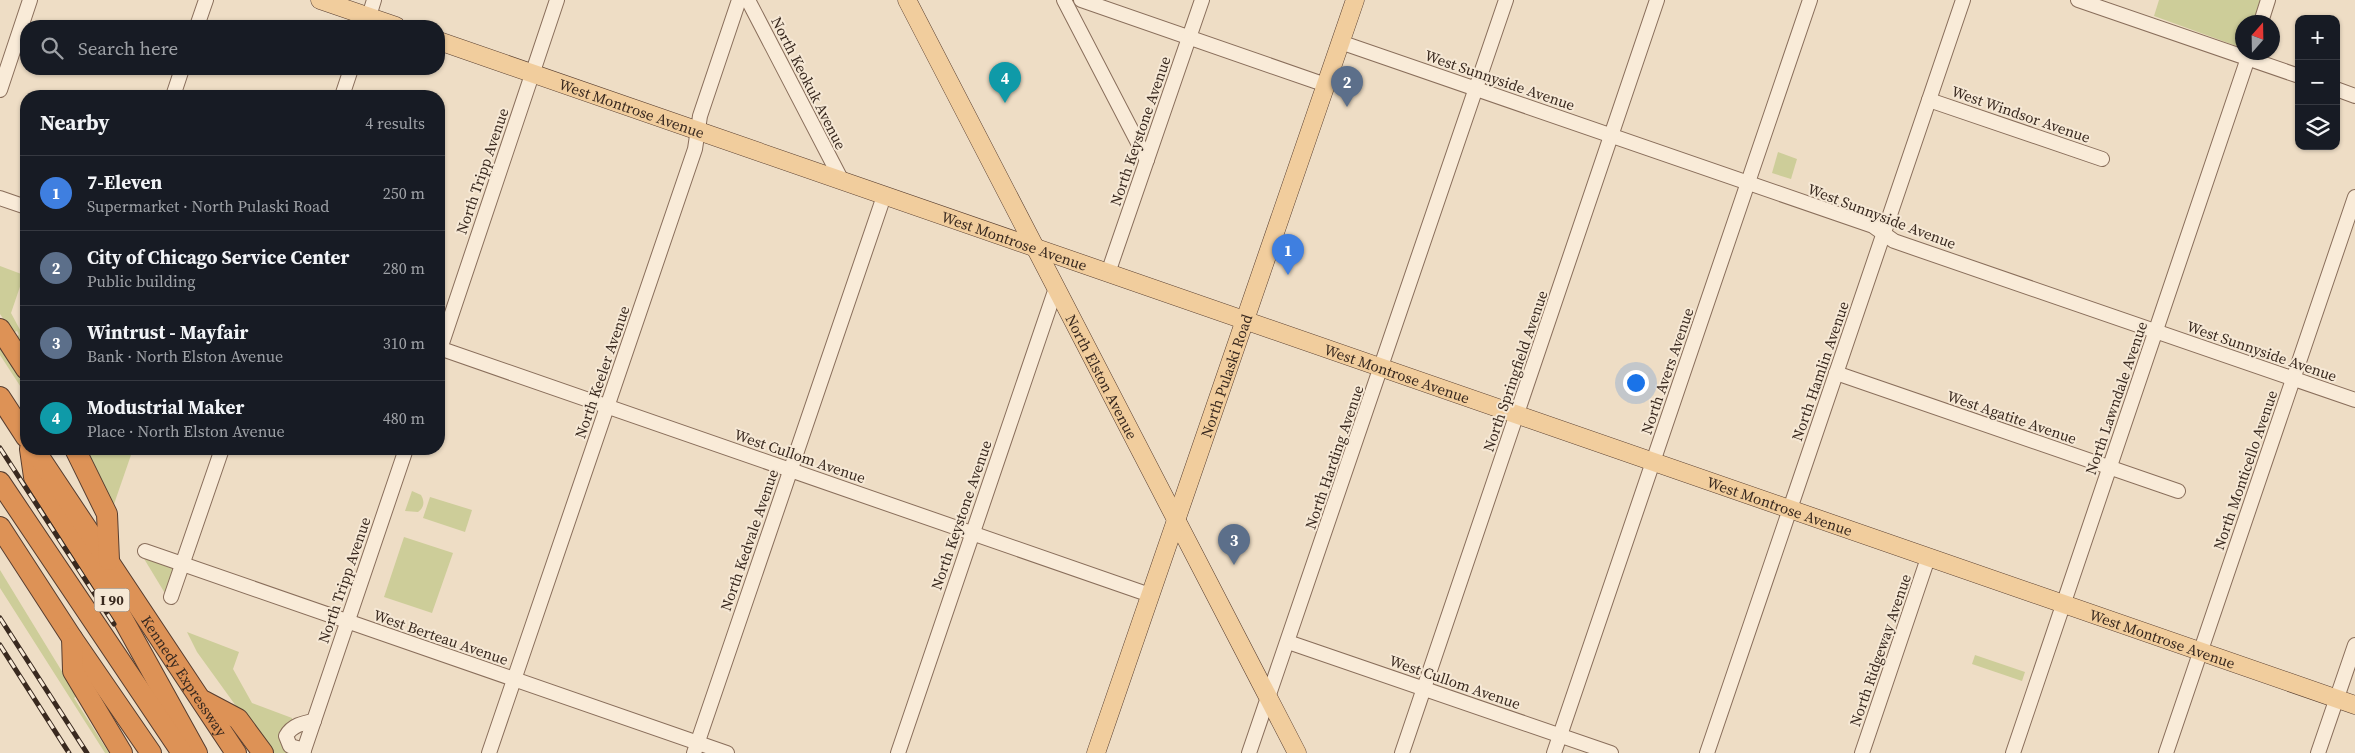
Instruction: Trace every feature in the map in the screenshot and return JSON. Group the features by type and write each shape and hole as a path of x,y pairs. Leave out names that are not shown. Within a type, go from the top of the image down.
{"highway":[{"path":"0,329 20,360"},
{"path":"0,397 20,428"},
{"name":"I 90","path":"31,455 34,477 109,594 197,753"},
{"name":"Kennedy Expressway","path":"38,455 110,560 236,753"},
{"path":"78,455 107,514 110,560"},
{"name":"I 90","path":"0,482 182,753"},
{"path":"0,527 150,753"},
{"path":"72,638 73,671 122,753"},
{"path":"201,699 238,720 263,753"}],"main road":[{"path":"320,0 363,20"},
{"name":"North Elston Avenue","path":"907,0 1296,753"},
{"name":"North Pulaski Road","path":"1096,753 1355,0"},
{"name":"West Montrose Avenue","path":"445,43 2355,705"}],"street":[{"path":"23,20 30,0"},
{"path":"199,20 206,0"},
{"path":"368,20 374,0"},
{"name":"North Tripp Avenue","path":"445,332 557,0"},
{"name":"North Keeler Avenue","path":"489,753 693,154 700,116 739,0"},
{"name":"North Keokuk Avenue","path":"748,0 842,181"},
{"path":"1064,0 1148,160"},
{"path":"1081,0 1326,85"},
{"name":"North Keystone Avenue","path":"1108,273 1202,0"},
{"name":"North Harding Avenue","path":"1250,753 1506,0"},
{"name":"North Springfield Avenue","path":"1402,753 1657,0"},
{"name":"North Avers Avenue","path":"1554,753 1810,0"},
{"name":"North Hamlin Avenue","path":"1707,753 1963,0"},
{"path":"2078,0 2235,51"},
{"path":"2263,15 2268,0"},
{"path":"0,90 20,30"},
{"name":"West Sunnyside Avenue","path":"1340,42 1873,226 1894,241 2355,400"},
{"name":"North Lawndale Avenue","path":"2013,753 2248,60"},
{"path":"2259,60 2295,74"},
{"path":"175,90 180,75"},
{"path":"344,90 349,75"},
{"path":"2340,91 2355,96"},
{"name":"West Windsor Avenue","path":"1929,100 2102,159"},
{"name":"North Kedvale Avenue","path":"695,748 884,196"},
{"name":"North Monticello Avenue","path":"2166,753 2355,197"},
{"path":"0,198 20,205"},
{"name":"North Keystone Avenue","path":"898,753 1056,288"},
{"name":"West Cullom Avenue","path":"445,352 1150,594"},
{"name":"West Agatite Avenue","path":"1836,373 2178,491"},
{"path":"171,597 220,455"},
{"name":"North Tripp Avenue","path":"314,721 301,723 289,730 286,736 290,746 304,752 404,455"},
{"name":"West Berteau Avenue","path":"145,551 514,680 695,748 727,753"},
{"name":"North Ridgeway Avenue","path":"1862,753 1928,558"},
{"name":"West Cullom Avenue","path":"1288,642 1611,753"},
{"path":"2318,753 2355,644"}],"green space":[{"path":"2159,0 2262,0 2257,15 2235,15 2235,45 2154,16"},
{"path":"1778,152 1797,159 1791,179 1772,173"},
{"path":"0,266 20,274 20,287 11,313 20,330 20,344 16,337 19,335 17,331 13,333 0,314"},
{"path":"0,338 20,369 20,386 0,355"},
{"path":"85,455 131,455 113,507"},
{"path":"412,491 421,495 423,500 423,507 418,512 405,511"},
{"path":"430,497 472,510 465,532 423,518"},
{"path":"404,537 453,553 432,613 384,597"},
{"path":"143,557 175,569 166,595"},
{"path":"0,570 77,696 74,698 109,753 105,753 0,588"},
{"path":"187,632 239,652 233,669 252,703 292,718 293,753 270,753 197,652"},
{"path":"1975,655 2025,672 2022,681 1972,664"}],"railway":[{"path":"0,448 114,624"},
{"path":"0,618 87,753"},
{"path":"0,645 69,753"}],"place":[{"name":"Modustrial Maker","path":"1005,103"},
{"name":"City of Chicago Service Center","path":"1347,107"},
{"name":"7-Eleven","path":"1288,275"},
{"name":"Wintrust - Mayfair","path":"1234,565"}]}
